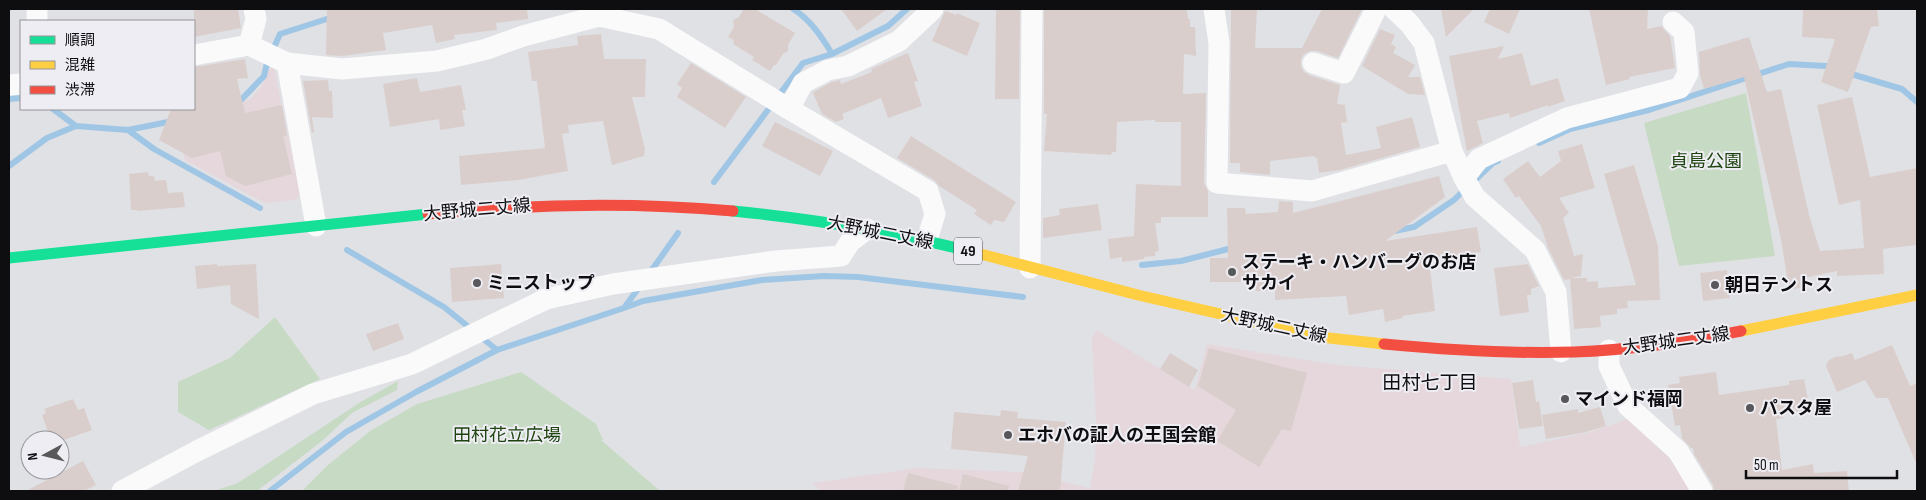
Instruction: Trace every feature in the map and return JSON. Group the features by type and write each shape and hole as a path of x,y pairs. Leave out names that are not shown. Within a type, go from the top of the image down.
{"main road":[{"name":"大野城二丈線","path":"9,258 490,208 556,204 712,209 791,217 868,228 926,240 1176,305 1337,339 1480,352 1609,350 1708,337 1796,322 1917,295"}],"street":[{"path":"249,45 256,18 254,9"},
{"path":"789,109 804,83 828,70 848,66 899,41 933,9"},
{"path":"1030,268 1032,9"},
{"path":"1214,9 1219,43 1217,183 1312,191 1452,151"},
{"path":"1313,63 1344,73 1376,9"},
{"path":"1394,9 1410,23 1424,43 1452,151 1474,197 1535,250 1556,292 1561,352"},
{"path":"195,54 249,45 287,63 342,68 437,62 487,49 523,36 599,16 659,29 928,191 936,214 926,240"},
{"path":"1464,178 1479,159 1567,118 1680,88 1688,73 1684,32 1673,22"},
{"path":"287,63 316,226"},
{"path":"122,491 197,451 313,394 412,364 546,299 613,284 776,261 841,256 850,242 868,228"},
{"path":"1609,350 1608,366 1628,406 1678,452 1702,491"}],"shaded area":[{"path":"274,68 300,194 296,200 265,203 185,160 177,125 225,111 252,98 261,87 270,69"},
{"path":"1096,330 1195,390 1207,344 1337,365 1511,379 1520,447 1587,433 1628,419 1668,457 1695,491 820,491 813,483 918,468 1021,472 1090,488 1095,460 1096,423 1092,340"}],"green space":[{"name":"貞島公園","path":"1746,93 1775,256 1679,266 1644,123"},
{"path":"275,317 320,379 209,430 178,412 178,382 230,358"},
{"name":"田村花立広場","path":"521,372 596,424 603,440 601,440 660,491 302,491 328,465 370,431 417,404"},
{"path":"398,381 397,390 352,413 322,441 257,491 214,491 238,483 359,403"}],"building":[{"path":"194,9 238,9 241,28 195,37"},
{"path":"327,9 527,9 528,19 496,23 497,30 454,35 455,39 436,43 432,25 383,33 386,50 342,56 326,55"},
{"path":"744,9 755,9 795,33 788,45 788,51 783,54 770,71 752,60 754,57 733,44 734,40 728,37 734,27 733,20 739,17"},
{"path":"841,9 887,9 857,31"},
{"path":"996,9 1020,9 1019,99 995,99"},
{"path":"1044,9 1187,9 1190,27 1195,27 1196,56 1184,54 1183,94 1206,93 1204,183 1208,191 1208,217 1161,217 1161,223 1155,223 1159,251 1155,252 1155,256 1122,262 1122,257 1110,259 1108,239 1134,236 1136,184 1181,186 1181,122 1155,122 1155,120 1117,122 1116,152 1112,152 1111,155 1044,151 1047,114 1044,114"},
{"path":"1231,9 1257,9 1255,48 1302,48 1322,9 1362,9 1338,58 1317,51 1310,51 1304,54 1301,59 1301,66 1304,72 1309,75 1340,85 1337,104 1345,105 1347,122 1341,123 1346,155 1381,148 1376,127 1412,117 1420,147 1340,170 1319,173 1317,157 1314,158 1314,156 1270,161 1270,175 1240,172 1240,163 1230,163"},
{"path":"1441,9 1474,9 1446,37"},
{"path":"1490,9 1520,9 1509,34 1484,22"},
{"path":"1589,9 1648,9 1647,29 1661,26 1670,36 1675,68 1629,77 1630,79 1606,85"},
{"path":"1803,9 1877,9 1879,26 1871,27 1848,92 1821,82 1835,39 1802,37"},
{"path":"945,11 956,15 957,13 980,23 967,56 932,41"},
{"path":"1380,29 1395,35 1391,44 1396,47 1393,53 1415,65 1408,77 1420,77 1425,95 1408,94 1362,66"},
{"path":"601,34 604,59 646,59 645,97 632,97 645,149 644,156 612,165 603,121 568,125 569,133 562,134 568,171 518,180 461,185 459,156 545,148 537,81 532,81 528,52 578,45 577,36"},
{"path":"1749,37 1767,92 1781,89 1809,215 1820,251 1864,248 1860,200 1839,205 1817,105 1852,97 1870,177 1917,168 1917,245 1883,249 1884,274 1837,276 1837,271 1804,278 1805,287 1789,290 1781,239 1744,77 1704,89 1700,75 1699,52"},
{"path":"1504,46 1498,59 1522,53 1531,86 1558,78 1565,101 1510,118 1509,113 1477,121 1483,143 1467,151 1449,56"},
{"path":"908,53 918,81 914,82 922,106 888,118 881,98 842,114 844,119 836,122 822,114 813,93 815,91 832,82 840,80 841,84 872,72 871,69"},
{"path":"245,59 248,78 237,79 245,113 282,105 287,136 283,136 292,174 245,186 226,176 220,151 192,158 159,140 171,110 195,110 195,67"},
{"path":"691,63 746,97 725,128 677,97 682,88 677,84"},
{"path":"417,78 420,92 461,85 466,110 462,110 465,126 440,130 439,119 390,127 383,84"},
{"path":"328,80 329,91 332,91 333,118 312,117 314,132 312,133 303,81"},
{"path":"775,122 833,151 820,176 762,146"},
{"path":"911,136 1016,202 1004,222 994,220 991,225 974,214 977,210 939,186 934,180 897,158"},
{"path":"1582,144 1595,188 1559,198 1569,213 1563,218 1574,256 1583,254 1581,276 1570,278 1587,278 1587,282 1598,281 1598,288 1636,285 1604,174 1634,165 1658,246 1660,300 1627,301 1628,308 1617,309 1617,314 1600,316 1601,327 1574,329 1570,279 1564,280 1548,248 1541,226 1519,196 1516,198 1503,179 1528,161 1540,177 1561,161 1558,151"},
{"path":"148,172 149,176 154,176 155,181 166,180 168,193 183,192 185,207 131,210 129,174"},
{"path":"1439,176 1445,197 1385,241 1477,227 1481,252 1429,261 1435,311 1402,316 1403,318 1385,322 1383,309 1349,315 1346,296 1275,300 1275,291 1256,291 1256,282 1210,282 1210,258 1228,258 1227,208 1245,208 1246,214 1278,212 1279,201 1293,202 1293,213"},
{"path":"1098,204 1102,230 1043,238 1043,218 1060,215 1059,209"},
{"path":"217,264 217,266 256,264 259,319 231,304 230,285 197,289 195,266"},
{"name":"ミニストップ","path":"501,264 504,298 452,302 450,268"},
{"path":"1528,264 1539,286 1531,289 1531,295 1527,295 1529,312 1500,316 1494,268"},
{"name":"朝日テントス","path":"1727,270 1730,298 1703,301 1700,273"},
{"path":"398,323 404,339 373,351 366,334"},
{"path":"1892,345 1910,386 1917,383 1917,465 1888,398 1876,398 1865,380 1837,392 1826,366 1828,361 1835,357 1852,353 1855,360"},
{"path":"1209,348 1307,373 1291,431 1282,429 1259,467 1217,441 1236,410 1198,386"},
{"path":"1170,353 1198,370 1189,387 1160,369"},
{"path":"1716,372 1719,395 1789,385 1789,381 1804,379 1810,410 1783,414 1783,418 1776,419 1782,470 1813,464 1814,473 1847,471 1849,491 1714,491 1713,485 1694,454 1693,448 1682,438 1680,425 1675,426 1668,385 1680,383 1679,377"},
{"path":"1533,380 1536,402 1539,401 1543,426 1519,429 1512,383"},
{"path":"73,399 78,410 84,408 92,430 70,438 70,430 47,430 42,415 46,413 44,409"},
{"path":"1600,407 1606,426 1582,433 1546,439 1542,415 1578,409 1578,413"},
{"name":"エホバの証人の王国会館","path":"1001,410 1018,412 1017,418 1066,422 1060,491 1018,491 1028,456 951,449 954,412 1000,416"},
{"path":"83,461 96,485 84,491 26,491 47,480 70,480 70,468"},
{"path":"908,473 958,486 957,491 903,491"},
{"path":"963,474 1009,486 1008,491 959,491"}],"waterway":[{"path":"793,9 810,23 832,54"},
{"path":"714,182 803,63 832,54 888,26 907,9"},
{"path":"236,103 264,76 267,63 280,34 333,17"},
{"path":"1539,143 1570,129 1649,110 1789,64 1834,68"},
{"path":"1848,73 1902,89 1917,102"},
{"path":"9,99 20,98"},
{"path":"54,110 76,126"},
{"path":"9,166 47,138 76,126 128,130 173,121"},
{"path":"128,130 154,149 260,208"},
{"path":"1473,182 1493,163 1498,161"},
{"path":"1394,231 1414,227 1454,200 1466,188"},
{"path":"649,274 678,233"},
{"path":"1142,265 1181,261 1236,247"},
{"path":"347,250 444,307 497,350"},
{"path":"624,308 643,301 762,280 824,276 858,277 1023,297"},
{"path":"270,491 346,432 416,392 497,350 624,308 640,286"}],"traffic: fast":[{"path":"733,211 854,227 914,238 973,252"},
{"path":"9,258 428,214"}],"traffic: slow":[{"path":"973,252 1138,295 1294,331 1329,338 1384,344"},
{"path":"1741,331 1917,295"}],"traffic: jam":[{"path":"428,214 580,205 657,206 733,211"},
{"path":"1384,344 1479,351 1574,352 1658,345 1741,331"}],"place":[{"name":"ステーキ・ハンバーグのお店 サカイ","path":"1232,272"},
{"name":"ミニストップ","path":"477,283"},
{"name":"朝日テントス","path":"1715,285"},
{"name":"マインド福岡","path":"1565,399"},
{"name":"パスタ屋","path":"1750,408"},
{"name":"エホバの証人の王国会館","path":"1008,435"}],"district":[{"name":"田村七丁目","path":"1430,383"}]}
